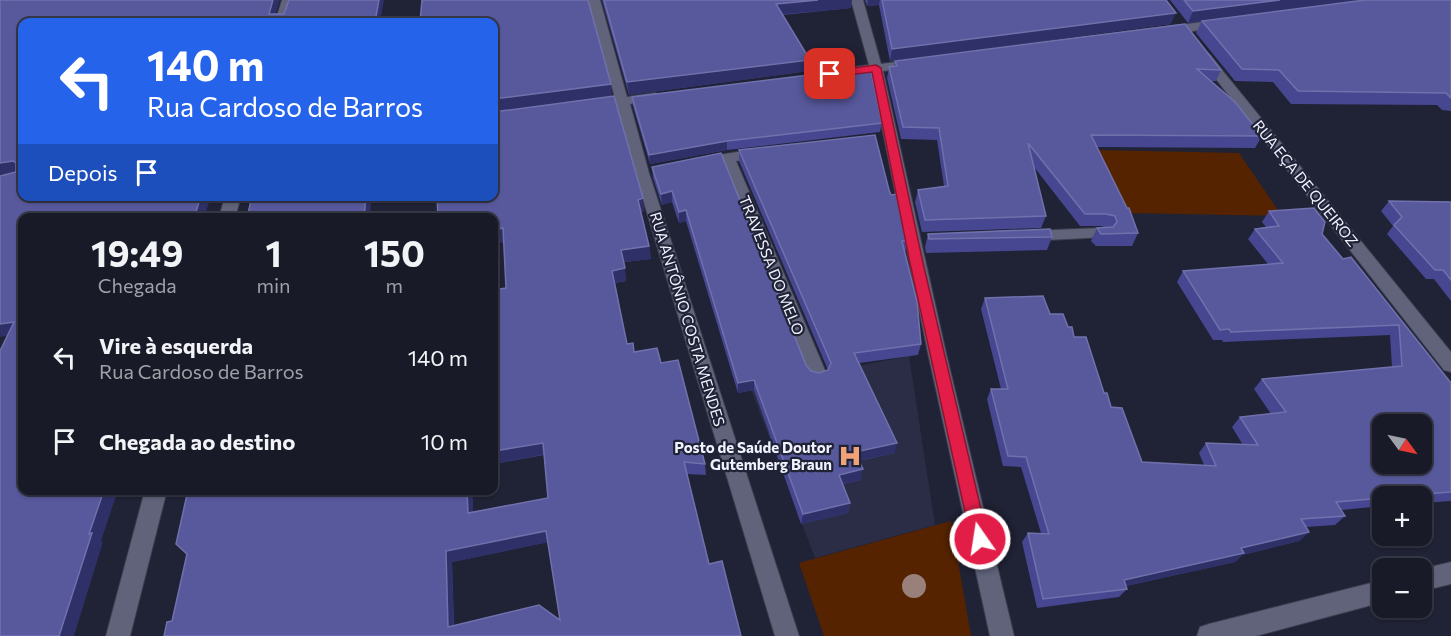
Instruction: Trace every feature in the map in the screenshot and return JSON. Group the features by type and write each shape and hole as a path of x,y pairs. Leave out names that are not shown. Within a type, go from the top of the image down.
{"street":[{"path":"282,18 288,0"},
{"name":"RUA ANTÔNIO COSTA MENDES","path":"594,0 622,101 648,172 787,636"},
{"path":"858,0 876,68 884,138 918,240 1002,636"},
{"path":"1147,33 1179,24 1241,21"},
{"name":"RUA EÇA DE QUEIROZ","path":"1179,24 1451,365"},
{"path":"807,77 935,60"},
{"path":"576,107 669,95"},
{"path":"685,165 727,156 773,151"},
{"name":"TRAVESSA DO MELO","path":"727,156 817,375"},
{"path":"1007,237 1101,233"},
{"path":"118,636 155,495"},
{"path":"1432,578 1451,573"},
{"path":"1209,636 1372,594"}],"shaded area":[{"path":"1095,150 1239,153 1282,216 1125,213"},
{"name":"Posto de Saúde Doutor Gutemberg Braun","path":"909,356 935,525 815,558 750,387"},
{"path":"951,521 971,636 824,636 799,563"}],"building":[{"path":"0,0 273,0 269,14 284,14 289,0 379,0 376,18 18,18 18,201 199,201 196,213 18,213 18,495 102,495 59,636 0,636 0,351 14,322 0,324 0,176 16,172 16,163 13,161 0,163"},
{"path":"422,0 588,0 611,84 498,98 498,18 420,18"},
{"path":"604,0 818,0 776,4 810,60 627,82"},
{"path":"882,0 1166,0 1176,13 892,49"},
{"path":"1184,0 1280,0 1193,11"},
{"path":"1365,0 1451,0 1451,98 1446,93 1298,91 1279,70 1242,69 1202,21"},
{"path":"1185,24 1221,70 1197,69 1235,102 1262,136 1091,135 1129,208 1138,233 1101,234 1097,228 1113,227 1117,222 1115,216 1085,214 1028,143 1046,216 925,220 918,190 948,186 939,128 903,127 889,67 897,66 895,61"},
{"path":"871,71 882,123 727,141 649,155 632,97 825,73"},
{"path":"614,96 643,198 638,200 649,246 621,250 625,268 612,271 627,344 633,343 634,352 657,348 661,363 678,360 705,464 684,462 709,564 722,561 741,636 164,636 167,622 172,621 187,554 176,544 187,495 467,495 468,513 548,498 543,443 498,450 498,289 506,288 503,228 498,229 498,213 438,213 437,201 498,201 498,111","holes":["546,531 560,620 539,605 448,627 446,551"]},
{"path":"875,135 889,190 891,195 898,194 908,241 902,241 917,302 921,344 854,353 897,443 855,452 863,469 839,475 850,503 803,514 754,380 738,383 686,210 679,212 672,191 661,194 652,167 721,153 806,365 811,371 819,373 828,370 831,363 739,150"},
{"path":"251,201 366,201 364,213 248,213"},
{"path":"1389,201 1451,202 1451,280 1443,270 1435,270 1394,225 1402,217"},
{"path":"1314,208 1325,222 1322,234 1343,259 1351,257 1451,383 1451,492 1432,493 1432,486 1372,486 1372,499 1336,502 1345,516 1301,519 1309,532 1241,548 1244,553 1124,580 1127,589 1043,599 1028,533 1049,534 1026,457 1008,456 991,389 1008,389 985,298 1043,296 1050,314 1063,314 1068,327 1072,327 1074,337 1086,337 1104,393 1107,393 1111,407 1122,408 1142,462 1216,466 1206,443 1258,445 1240,417 1286,412 1262,379 1402,366 1399,325 1231,332 1229,329 1220,330 1183,271 1283,263 1255,229 1279,226 1269,211"},
{"path":"1050,229 1052,237 929,239 928,234"}],"place":[{"name":"Posto de Saúde Doutor Gutemberg Braun","path":"850,456"}],"route":[{"path":"830,74 876,68 917,263 980,539"}]}
